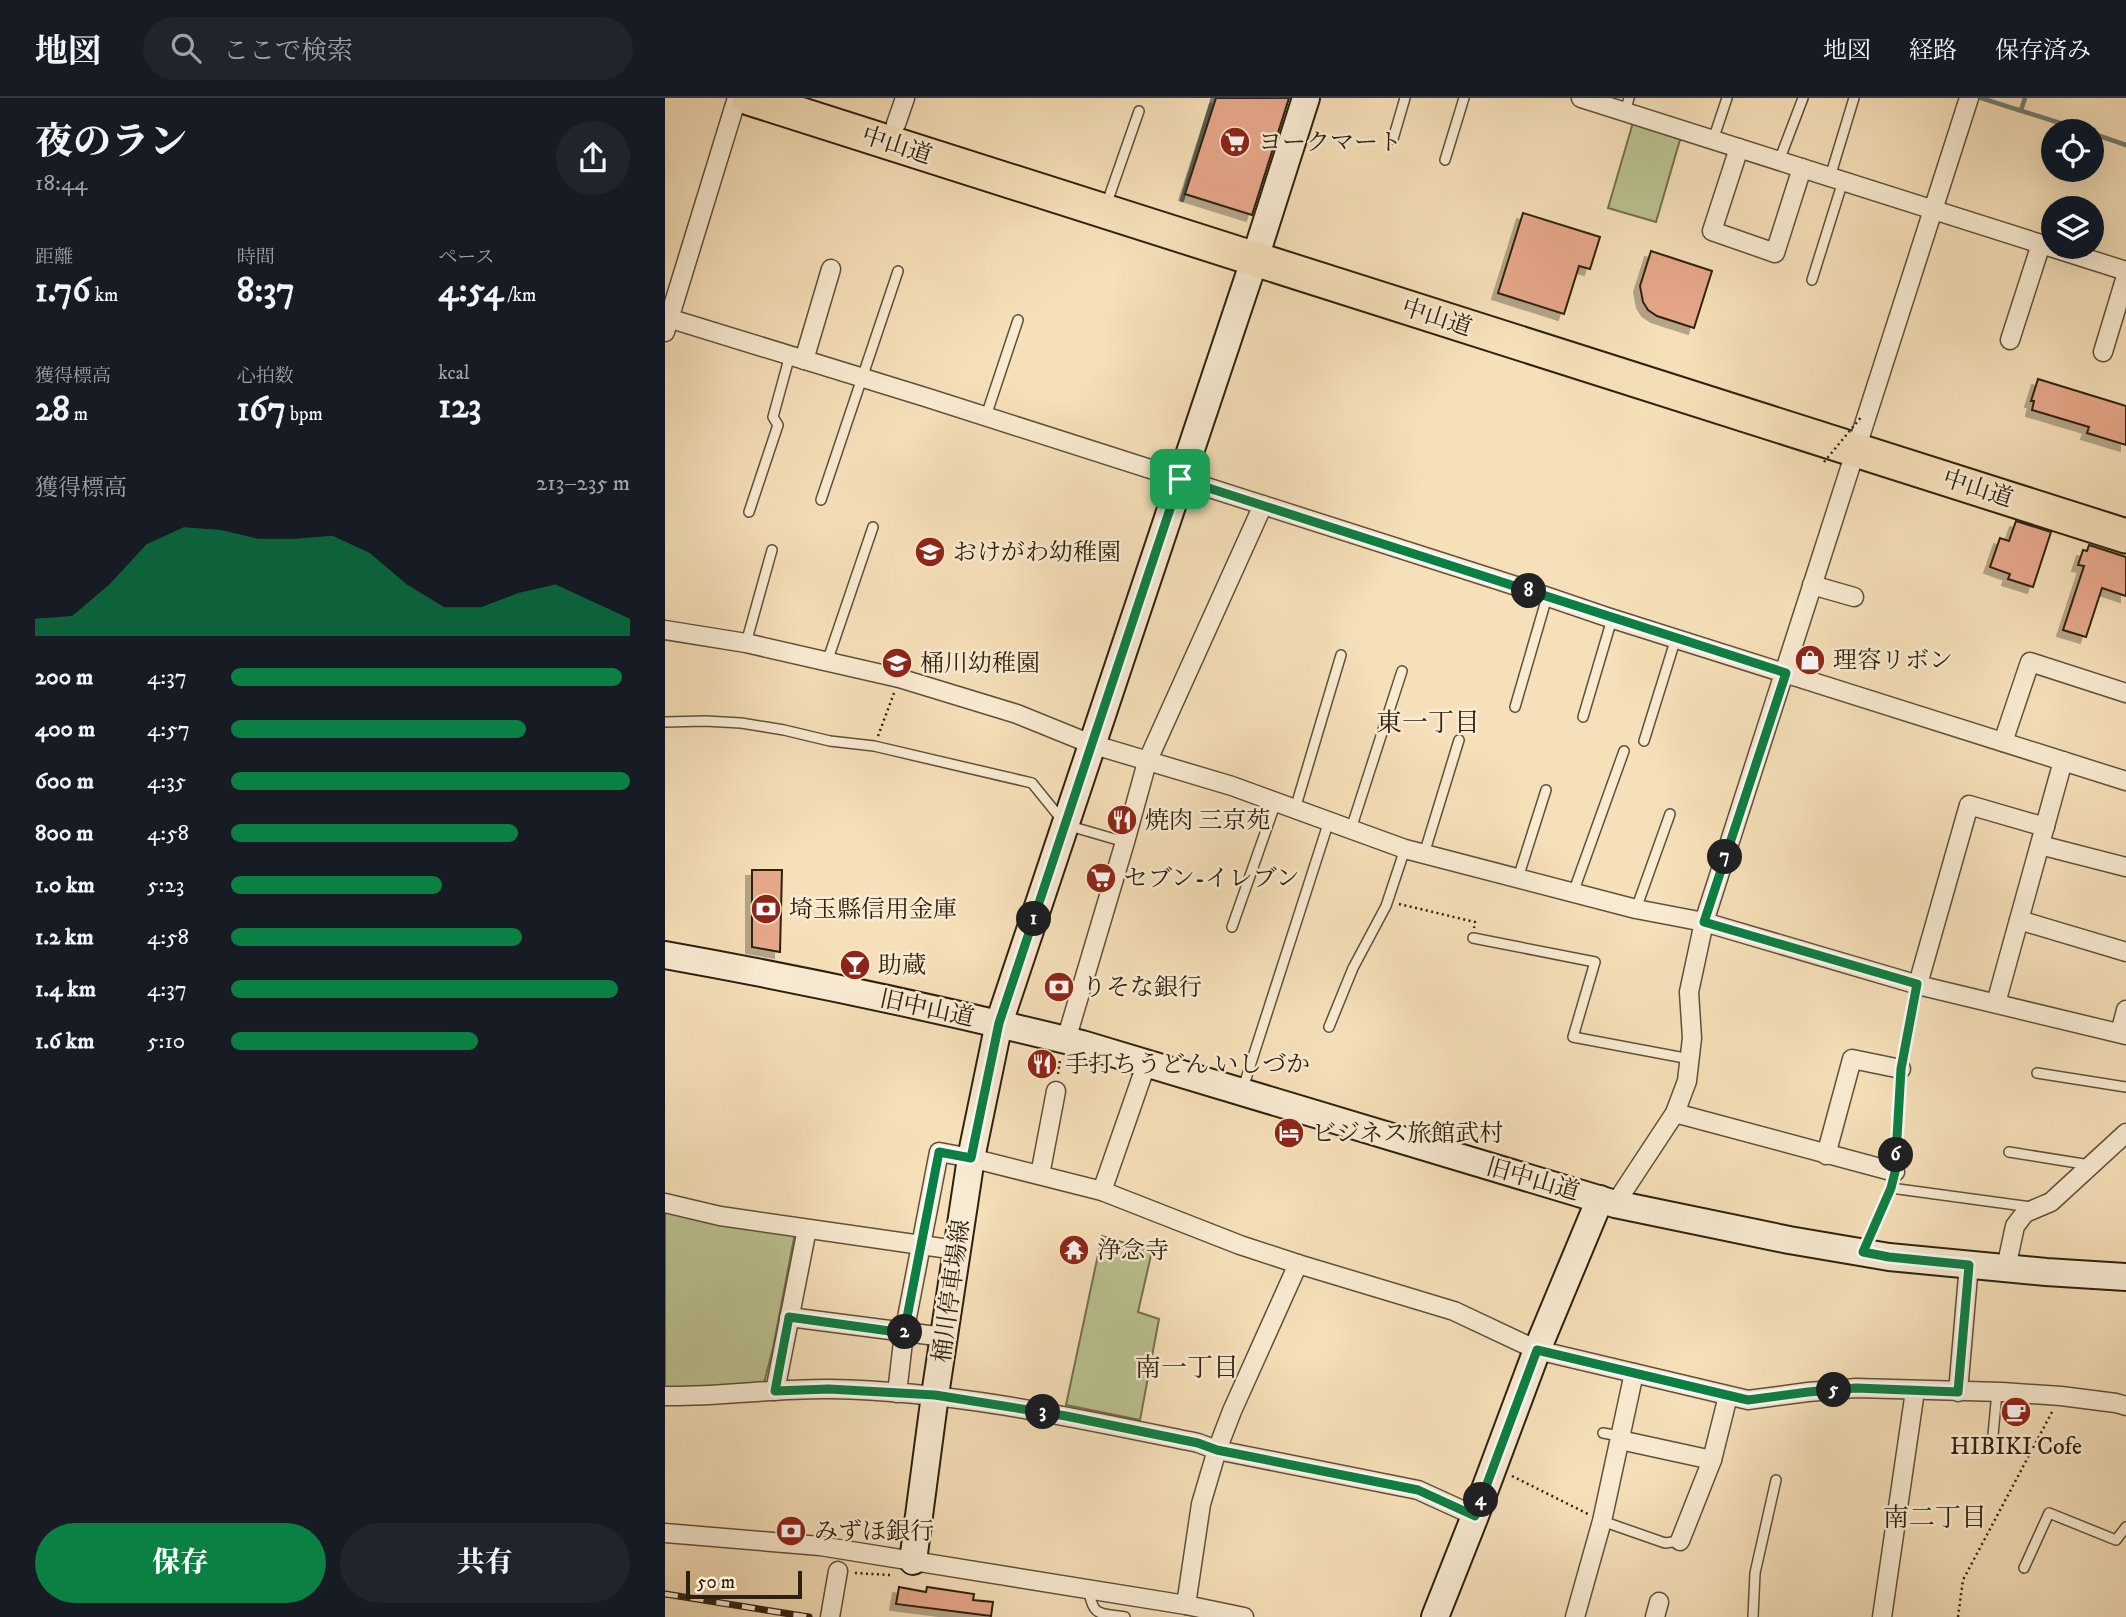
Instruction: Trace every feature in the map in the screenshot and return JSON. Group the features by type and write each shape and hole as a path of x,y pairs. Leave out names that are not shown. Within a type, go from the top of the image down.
{"highway":[{"name":"中山道","path":"749,98 1860,434 2126,520"},
{"name":"中山道","path":"814,98 901,111 1258,250"},
{"name":"中山道","path":"1860,434 2126,536"}],"main road":[{"name":"桶川停車場線","path":"906,1569 971,1158 999,1023 1258,250 1306,98"},
{"name":"旧中山道","path":"665,955 999,1023 1064,1039 1607,1201 1789,1240 1889,1257 2006,1268 2124,1273"},
{"path":"1434,1617 1537,1350 1607,1201"}],"street":[{"path":"737,98 666,322 797,357 986,416 1612,619 2126,781"},
{"path":"1582,98 1627,105 1739,148 2041,244 2010,340"},
{"path":"1607,1201 1675,1113 1687,1081 1692,1038 1689,992 1704,922 1968,101"},
{"path":"1739,148 1712,230 1775,253 1802,168"},
{"path":"2084,259 2126,274 2103,352"},
{"path":"797,357 831,269"},
{"path":"1064,1039 1147,762 1263,505"},
{"path":"1812,585 1854,597"},
{"path":"665,630 747,643 899,678 1017,714 1091,744 1232,786 1405,849 1636,909 1704,922 1917,984 2123,1034 2126,1010"},
{"path":"2003,742 2030,662 2126,694"},
{"path":"1996,1003 2063,761"},
{"path":"1917,984 1969,805 2045,827"},
{"path":"2040,845 2126,867"},
{"path":"2019,920 2126,952"},
{"path":"1826,1155 1852,1059 1901,1069"},
{"path":"1102,1191 1147,1062"},
{"path":"1039,1174 1056,1091"},
{"path":"1675,1113 1826,1155 1893,1180"},
{"path":"2006,1268 2015,1226 2025,1213 2051,1202 2126,1133"},
{"path":"897,1393 904,1333 939,1152 1102,1191 1240,1245 1454,1311 1537,1350 1728,1396 1748,1400 1856,1388 2061,1396 2126,1406"},
{"path":"665,1203 720,1216 956,1250"},
{"path":"775,1391 807,1229"},
{"path":"1183,1611 1201,1504 1217,1450 1298,1264"},
{"path":"1958,1392 1969,1265"},
{"path":"789,1317 944,1337"},
{"path":"1575,1617 1602,1521 1614,1436 1634,1373"},
{"path":"665,1396 829,1389 935,1395 1066,1416 1198,1443 1217,1450 1418,1490 1475,1516"},
{"path":"1882,1617 1915,1391"},
{"path":"1680,1541 1712,1460 1728,1396"},
{"path":"1614,1436 1712,1460"},
{"path":"665,1532 820,1546 906,1569 1089,1591 1183,1611 1244,1617"},
{"path":"830,1617 838,1571"}],"lane":[{"path":"1393,139 1405,98"},
{"path":"1445,160 1464,98"},
{"path":"1713,139 1727,98"},
{"path":"1779,161 1803,98"},
{"path":"1812,280 1854,98"},
{"path":"1109,194 1139,111"},
{"path":"821,500 898,271"},
{"path":"986,416 1018,320"},
{"path":"749,512 778,425 773,418 797,357"},
{"path":"827,662 873,527"},
{"path":"747,643 772,550"},
{"path":"1515,707 1547,597"},
{"path":"1583,717 1612,619"},
{"path":"1644,741 1676,638"},
{"path":"1295,809 1341,655"},
{"path":"1351,829 1402,671"},
{"path":"665,722 741,723 784,730 830,741 874,746 1032,783 1066,825 1125,842"},
{"path":"1424,854 1459,740"},
{"path":"1573,893 1624,751"},
{"path":"1518,878 1546,790"},
{"path":"1232,928 1276,802"},
{"path":"1636,909 1670,814"},
{"path":"1242,1093 1329,821"},
{"path":"1329,1027 1353,968 1388,901 1405,849"},
{"path":"1473,938 1595,962 1573,1037 1690,1059"},
{"path":"1863,1252 1893,1180 1901,1069 1917,984"},
{"path":"2037,1073 2126,1087"},
{"path":"2009,1152 2092,1165"},
{"path":"1893,1180 2035,1208"},
{"path":"1993,1435 1997,1392"},
{"path":"1753,1617 1755,1573 1776,1480"},
{"path":"2024,1568 2049,1513 2116,1540 2126,1527"},
{"path":"1602,1521 1665,1543 1680,1541"},
{"path":"1089,1591 1091,1607 1096,1612 1125,1617"}],"path":[{"path":"1824,462 1860,434"},
{"path":"874,746 899,678"},
{"path":"1388,901 1475,922 1473,938"},
{"path":"1056,1091 1064,1039"},
{"path":"1958,1617 1963,1580 2061,1396"},
{"path":"1494,1467 1602,1521"},
{"path":"838,1571 906,1569"}],"green space":[{"path":"1634,119 1682,133 1656,222 1608,208"},
{"path":"665,1206 795,1233 763,1387 665,1390"},
{"path":"1102,1236 1152,1251 1138,1312 1159,1319 1140,1420 1066,1405"}],"building":[{"path":"1216,98 1289,98 1252,215 1185,194"},
{"path":"1523,213 1600,237 1590,269 1579,266 1564,314 1498,293"},
{"path":"1651,251 1712,271 1694,328 1657,316 1648,310 1643,302 1640,286"},
{"path":"2038,379 2126,406 2126,445 2087,433 2089,427 2032,410 2034,401 2031,401"},
{"path":"2016,521 2051,532 2033,587 2008,579 2010,574 1990,567 2000,538 2009,541"},
{"path":"2089,545 2126,557 2126,596 2102,588 2086,637 2063,630 2084,566 2078,565 2083,550 2087,551"},
{"name":"埼玉縣信用金庫","path":"752,870 782,870 780,952 752,947"},
{"path":"899,1587 926,1592 927,1587 974,1594 973,1600 993,1602 991,1616 896,1604"}],"waterway":[{"path":"1182,200 1213,98"},
{"path":"1981,98 2047,119"},
{"path":"2021,110 2025,98"},
{"path":"2104,137 2126,145"}],"railway":[{"path":"665,1594 809,1617"}],"place":[{"name":"ヨークマート","path":"1235,142"},
{"name":"おけがわ幼稚園","path":"930,552"},
{"name":"理容リボン","path":"1810,660"},
{"name":"桶川幼稚園","path":"897,663"},
{"name":"焼肉 三京苑","path":"1122,820"},
{"name":"セブン-イレブン","path":"1101,878"},
{"name":"埼玉縣信用金庫","path":"766,909"},
{"name":"助蔵","path":"855,965"},
{"name":"りそな銀行","path":"1059,987"},
{"name":"手打ちうどん いしづか","path":"1042,1064"},
{"name":"ビジネス旅館武村","path":"1289,1133"},
{"name":"浄念寺","path":"1074,1250"},
{"name":"HIBIKI Cofe","path":"2016,1412"},
{"name":"みずほ銀行","path":"791,1531"}],"district":[{"name":"東一丁目","path":"1428,722"},
{"name":"南一丁目","path":"1187,1367"},
{"name":"南二丁目","path":"1935,1517"}],"route":[{"path":"1180,479 1786,673 1704,922 1917,984 1901,1069 1895,1172 1891,1188 1863,1252 1969,1265 1958,1392 1856,1388 1748,1400 1537,1350 1475,1516 1418,1490 1217,1450 1198,1443 1066,1416 935,1395 829,1389 775,1391 789,1317 904,1333 939,1152 971,1158 999,1023 1180,479"}]}
